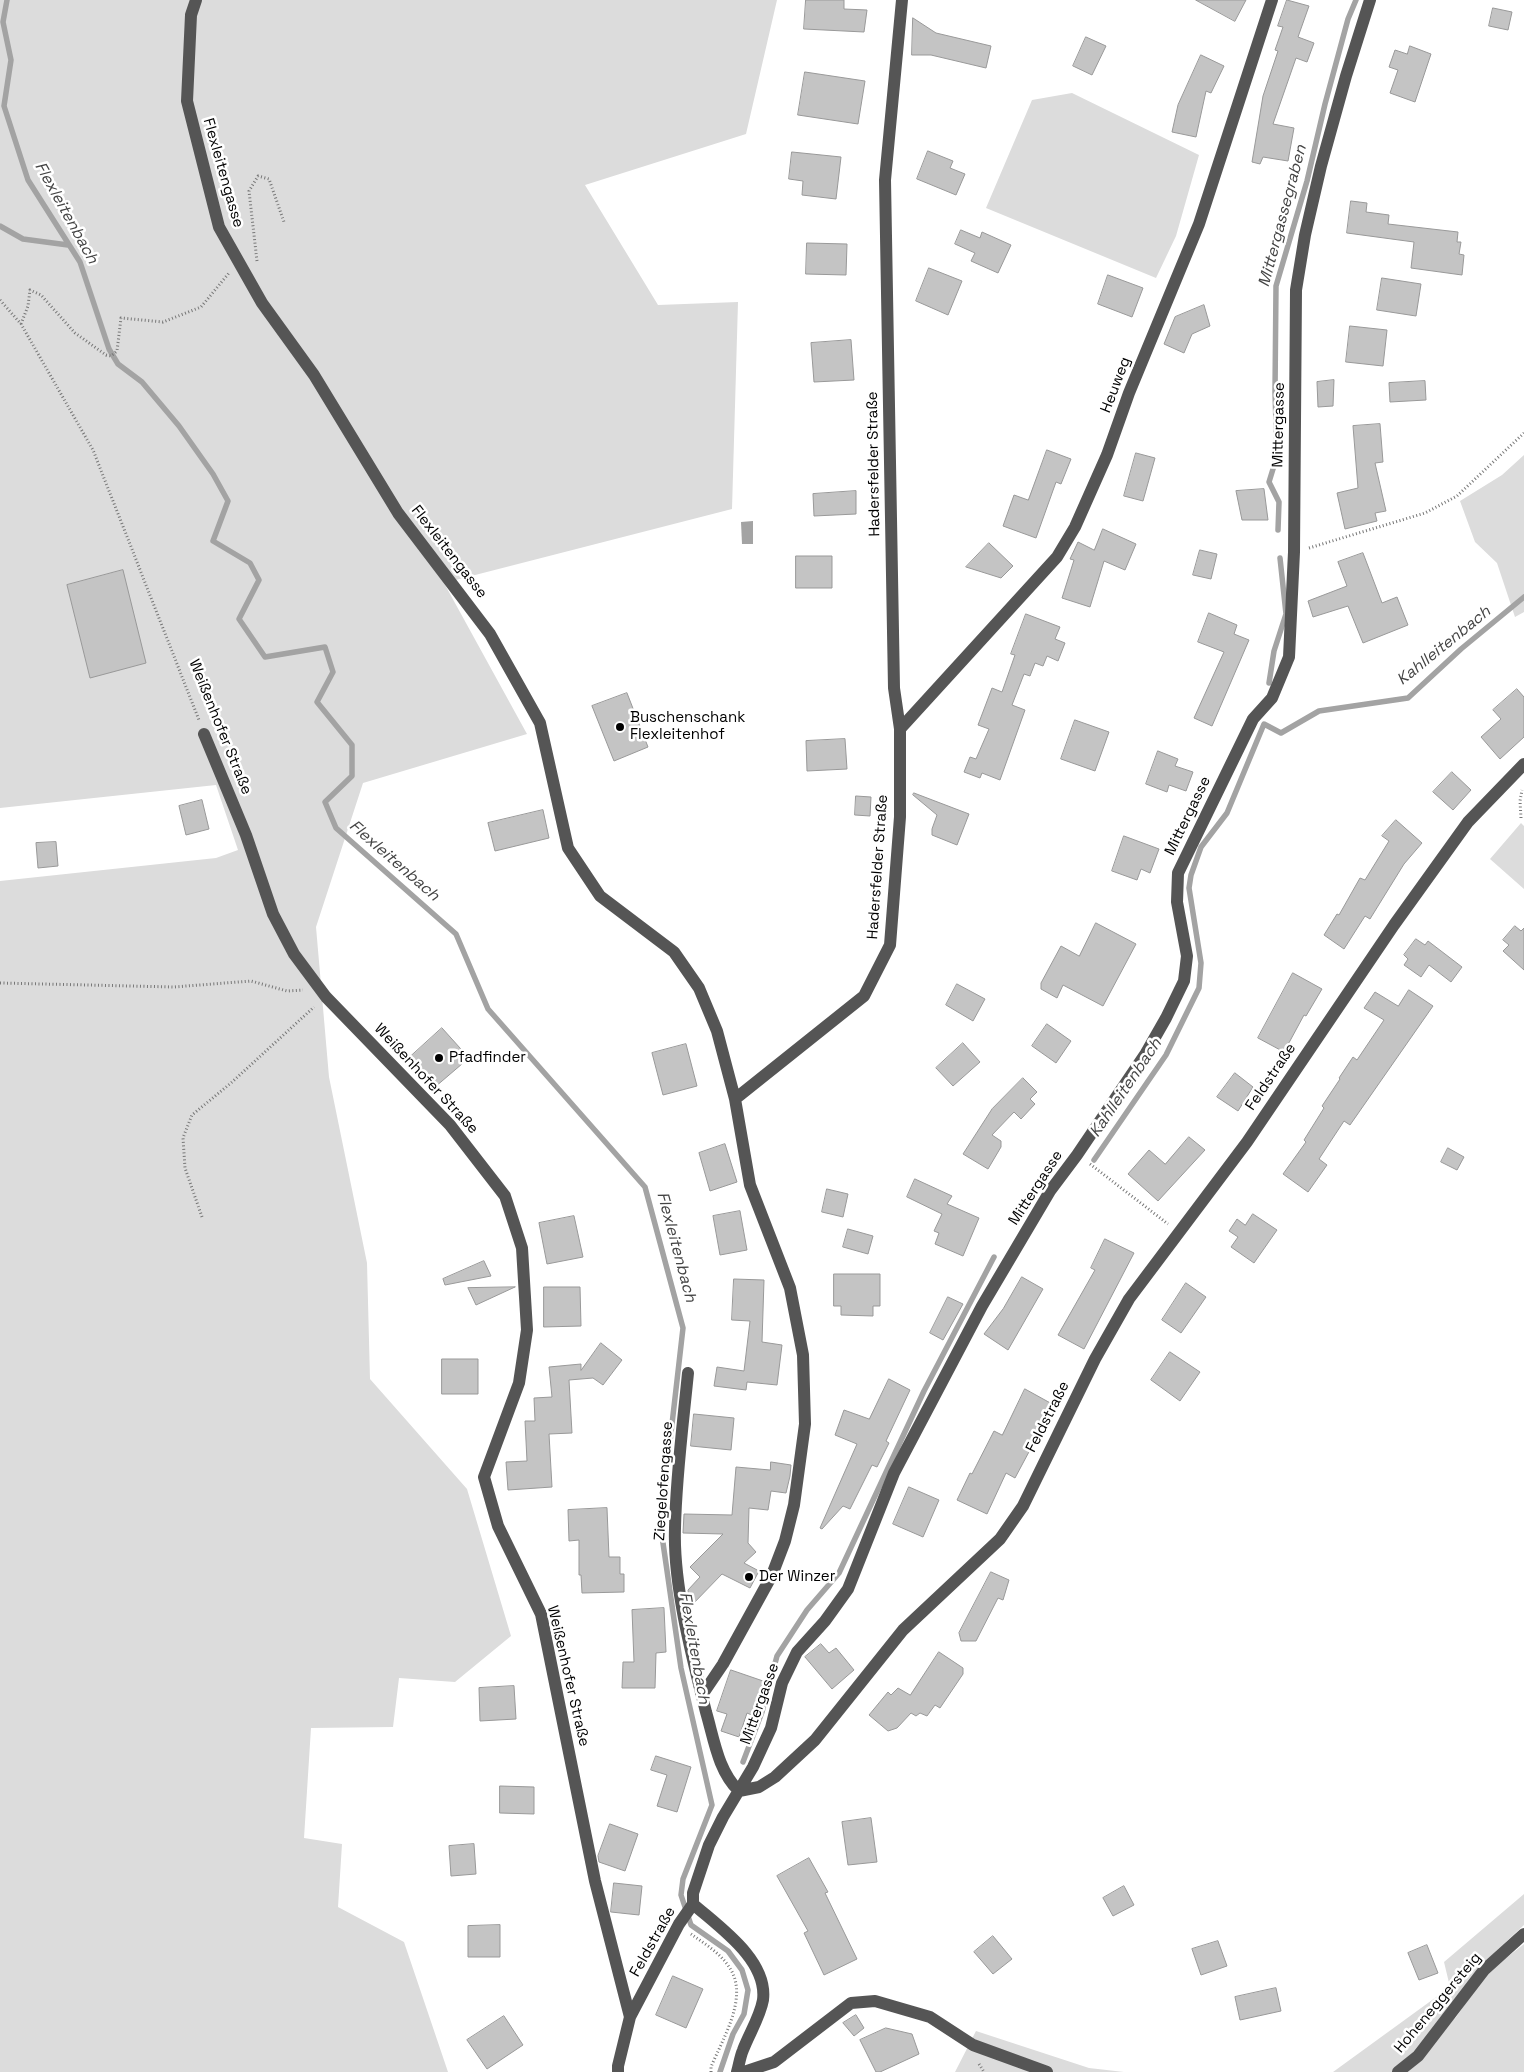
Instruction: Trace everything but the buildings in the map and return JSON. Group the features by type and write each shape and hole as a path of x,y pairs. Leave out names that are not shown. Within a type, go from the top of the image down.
{"street":[{"name":"Flexleitengasse","path":"196,0 191,16 187,101 219,227 237,262 262,303 314,375 398,513 490,634 540,723 568,848 600,896 674,952 699,988 717,1031 735,1098"},
{"name":"Hadersfelder Straße","path":"735,1098 864,996 890,946 900,816 900,729 894,688 885,180 902,0"},
{"name":"Heuweg","path":"900,729 1057,557 1075,527 1107,456 1133,384 1198,224 1272,0"},
{"name":"Mittergasse","path":"739,1791 771,1728 782,1683 797,1652 825,1621 848,1589 894,1473 982,1306 1050,1190 1146,1054 1184,981 1187,956 1177,902 1178,873 1253,719 1272,698 1289,657 1294,552 1296,290 1305,235 1321,166 1346,76 1370,0"},
{"name":"Weißenhofer Straße","path":"204,734 246,835 273,914 294,954 323,993 450,1125 505,1196 522,1248 526,1330 519,1383 484,1477 498,1526 541,1614 594,1881 630,2017"},
{"name":"Feldstraße","path":"618,2072 630,2017 680,1923 694,1904 693,1893 700,1868 723,1817 739,1791 759,1787 775,1777 815,1740 903,1630 1000,1539 1023,1506 1095,1359 1129,1299 1247,1142 1394,925 1468,822 1524,764"},
{"path":"702,1695 724,1664 772,1575 785,1541 794,1505 805,1424 803,1355 790,1288 750,1185 735,1098"},
{"name":"Ziegelofengasse","path":"688,1373 675,1537 677,1572 690,1647 719,1759 732,1784 739,1791"},
{"path":"694,1904 733,1939 747,1955 760,1977 763,2000 742,2051 737,2072"},
{"name":"Hoheneggersteig","path":"1398,2072 1418,2056 1484,1970 1524,1934"},
{"path":"744,2072 774,2062 851,2003 875,2001 930,2017 973,2045 1047,2072"}],"path":[{"path":"258,266 249,190 258,176 269,179 284,222"},
{"path":"21,324 28,306 30,290 41,294 74,333 106,356 112,355 117,351 121,318 163,322 201,307 237,262"},
{"name":"Weißenhofer Straße","path":"0,300 21,324 93,450 204,734"},
{"path":"1294,552 1425,513 1457,496 1524,433"},
{"path":"1522,787 1520,801 1522,818"},
{"path":"0,983 174,987 251,981 288,991 323,993"},
{"path":"202,1217 185,1168 183,1138 192,1115 231,1084 323,993"},
{"path":"1077,1154 1179,1232"},
{"path":"680,1923 716,1952 730,1968 737,1982 735,2008 711,2072"}],"shaded area":[{"path":"0,0 777,0 746,134 585,185 658,305 738,302 732,509 444,583 527,734 363,783 316,927 329,1077 367,1263 370,1379 467,1489 511,1636 455,1682 399,1678 393,1727 311,1728 304,1838 342,1844 338,1907 404,1942 448,2072 0,2072 0,881 216,858 238,850 216,785 0,808"},
{"path":"1072,93 1199,155 1176,236 1156,278 986,208 1032,100"},
{"path":"1524,455 1524,612 1515,617 1497,563 1475,542 1460,501 1502,475"},
{"path":"753,521 753,544 742,544 741,522"},
{"path":"1521,823 1524,826 1524,889 1490,859"},
{"path":"1524,1894 1524,1925 1480,1966 1454,2020 1487,1973 1524,1944 1524,2072 1333,2072 1450,1987 1444,1962"},
{"path":"976,2031 1089,2068 1124,2072 955,2072"}],"waterway":[{"name":"Flexleitenbach","path":"7,0 3,22 11,60 4,106 28,180 80,262 109,349 118,364 142,382 179,426 213,474 228,501 213,541 250,563 259,580 239,619 265,657 325,647 333,672 317,702 352,745 352,776 325,802 336,828 456,934 488,1009 645,1187 683,1328 668,1459 662,1536 681,1668 712,1805 683,1879 681,1895 691,1925 728,1951 742,1970 748,1990 744,2014 733,2034 720,2072"},
{"name":"Mittergassegraben","path":"1278,530 1279,502 1269,482 1277,456 1275,392 1276,286 1307,181 1348,19 1356,0"},
{"path":"0,226 23,239 68,245"},
{"name":"Mittergassegraben","path":"1269,683 1274,651 1286,614 1280,558"},
{"name":"Kahlleitenbach","path":"1094,1160 1166,1055 1199,988 1201,963 1189,888 1191,875 1201,847 1227,813 1264,724 1281,733 1319,711 1408,698 1461,649 1524,597"},
{"path":"743,1762 762,1712 777,1656 807,1610 839,1573 924,1391 994,1257"}],"place":[{"name":"Buschenschank Flexleitenhof","path":"620,727"},
{"name":"Pfadfinder","path":"439,1058"},
{"name":"Der Winzer","path":"749,1577"}]}
